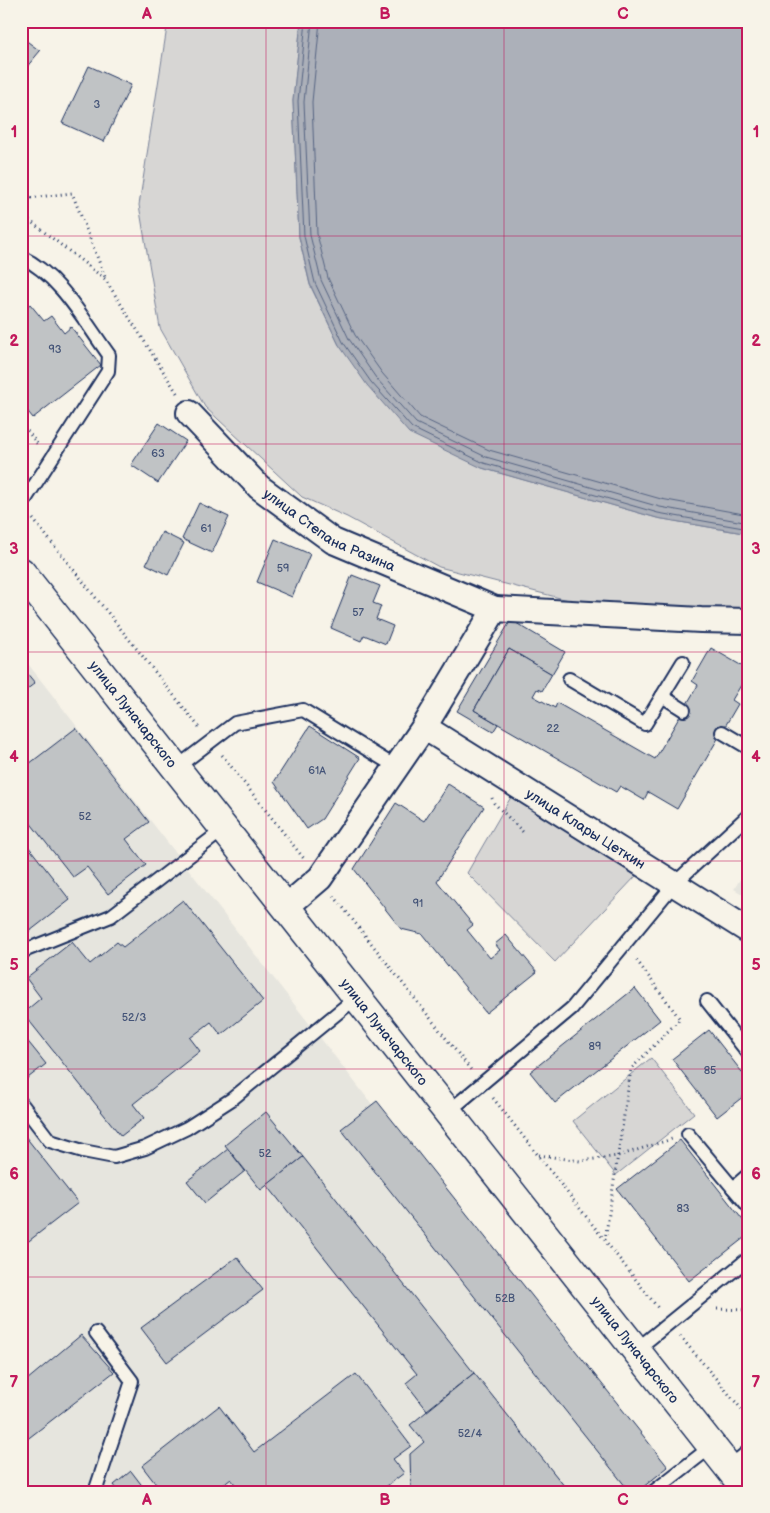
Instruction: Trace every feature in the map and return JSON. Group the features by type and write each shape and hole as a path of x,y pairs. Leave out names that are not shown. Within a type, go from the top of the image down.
{"main road":[{"name":"улица Луначарского","path":"21,572 712,1446 739,1459 748,1492"}],"street":[{"name":"улица Степана Разина","path":"189,413 259,487 333,541 495,609 749,621"},
{"path":"286,907 320,878 424,727 495,609"},
{"name":"улица Клары Цеткин","path":"424,727 749,931"}],"lane":[{"path":"21,257 33,262 56,283 109,355 108,371 22,505"},
{"path":"569,679 646,724 683,662"},
{"path":"662,696 684,710"},
{"path":"176,768 235,723 302,710 396,767"},
{"path":"722,732 749,748"},
{"path":"448,1112 572,1008 675,884 749,816"},
{"path":"21,952 111,916 224,829"},
{"path":"21,1103 50,1141 83,1151 114,1156 145,1148 187,1128 232,1099 357,997"},
{"path":"707,1001 749,1054"},
{"path":"688,1134 749,1207"},
{"path":"733,1188 749,1174"},
{"path":"636,1350 749,1258"},
{"path":"95,1492 132,1381 96,1333"},
{"path":"653,1492 712,1446"}],"path":[{"path":"21,199 72,193 106,279 189,413"},
{"path":"21,214 106,279"},
{"path":"21,423 50,460"},
{"path":"22,505 320,878 669,1323 749,1418"},
{"path":"605,1241 631,1069 680,1019 625,944"},
{"path":"538,1155 580,1161 618,1156 688,1134"}],"shaded area":[{"path":"168,21 301,21 293,101 299,237 310,285 339,345 482,468 657,518 749,534 749,621 630,613 560,598 439,567 347,517 302,497 205,407 160,328 139,205"},
{"path":"21,655 315,1031 674,1492 21,1492"},
{"path":"511,797 636,876 555,962 467,873"},
{"path":"749,865 749,898 734,889"},
{"path":"651,1058 694,1113 616,1175 573,1121"}],"water":[{"path":"301,21 749,21 749,534 657,518 482,468 409,433 367,385 339,345 310,284 299,237 293,101"}],"building":[{"path":"24,39 40,51 25,69 21,66 21,42"},
{"path":"89,66 131,85 104,142 62,123"},
{"path":"30,304 44,321 51,316 64,333 71,327 101,365 33,418 21,403 21,308 23,310"},
{"path":"159,423 186,441 158,483 131,465"},
{"path":"199,503 229,517 212,553 182,539"},
{"path":"162,532 184,543 168,575 146,564"},
{"path":"275,539 310,554 292,597 257,582"},
{"path":"352,575 380,586 373,603 381,606 376,619 393,626 386,644 364,635 361,641 331,628"},
{"path":"511,620 565,652 552,674 509,649 474,710 498,724 493,732 457,711"},
{"path":"711,648 749,670 749,672 732,700 738,704 677,809 648,792 644,800 620,786 616,792 474,710 509,649 552,674 542,691 537,689 533,696 555,708 557,703 655,759 698,685 692,681"},
{"path":"21,666 35,683 21,694"},
{"path":"310,726 360,758 322,819 307,829 274,782"},
{"path":"76,728 149,822 126,839 146,865 108,894 87,867 73,877 21,811 21,770"},
{"path":"448,784 484,807 437,881 473,925 467,930 490,958 500,950 495,944 506,935 537,972 486,1013 422,934 401,929 354,869 396,803 424,821"},
{"path":"21,837 70,900 21,938"},
{"path":"183,900 263,1001 221,1035 211,1022 190,1038 200,1051 133,1104 144,1118 121,1136 23,1013 41,998 26,978 72,942 90,964 117,942 123,947"},
{"path":"635,988 660,1020 555,1103 530,1072"},
{"path":"709,1030 749,1081 749,1092 717,1117 672,1059"},
{"path":"21,1033 46,1064 24,1081 21,1078"},
{"path":"377,1101 668,1467 637,1492 630,1492 341,1129"},
{"path":"266,1112 303,1157 261,1190 225,1145"},
{"path":"21,1131 78,1203 21,1247"},
{"path":"680,1140 749,1228 749,1234 689,1281 617,1189"},
{"path":"228,1149 245,1171 205,1203 187,1181"},
{"path":"303,1157 474,1373 427,1410 406,1383 417,1374 267,1185"},
{"path":"237,1257 263,1290 167,1362 141,1328"},
{"path":"81,1335 114,1372 21,1444 21,1385"},
{"path":"474,1373 569,1492 411,1492 410,1454 424,1442 410,1425"},
{"path":"356,1374 411,1446 393,1459 404,1473 379,1492 241,1492 231,1479 214,1492 162,1492 142,1466 219,1406 254,1452"},
{"path":"131,1471 147,1492 119,1492 114,1485"}]}
